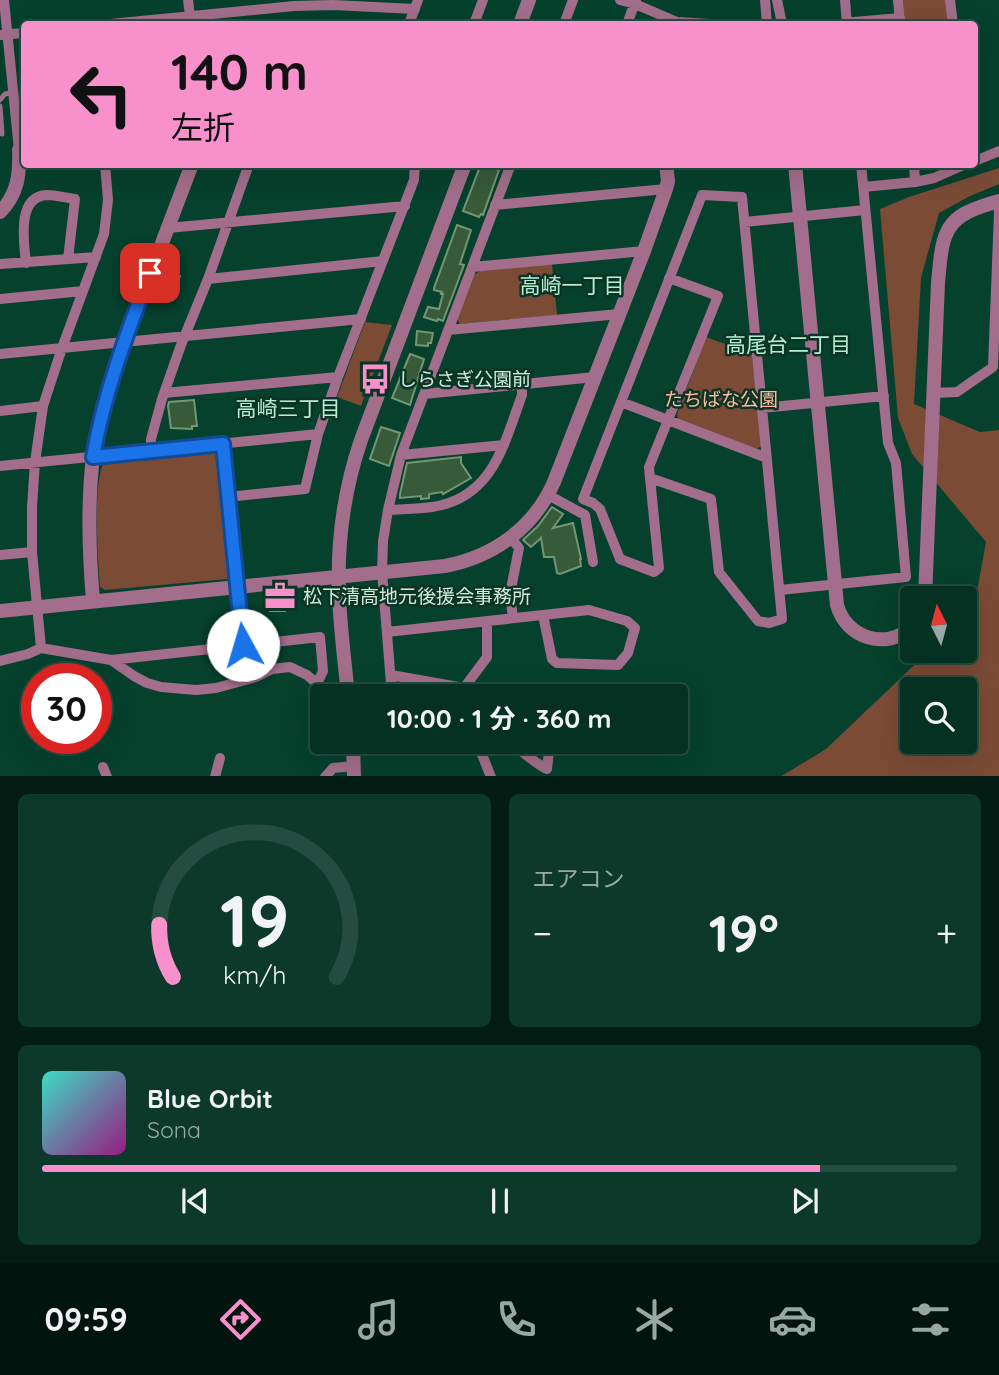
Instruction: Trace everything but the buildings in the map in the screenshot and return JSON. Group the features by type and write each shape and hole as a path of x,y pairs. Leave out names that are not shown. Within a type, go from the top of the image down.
{"street":[{"path":"4,0 4,35 19,91 21,130"},
{"path":"188,0 190,21 294,6 417,4 410,21"},
{"path":"475,21 483,0"},
{"path":"521,21 529,0"},
{"path":"565,21 573,0"},
{"path":"620,0 635,2 673,21"},
{"path":"765,0 767,21"},
{"path":"777,0 781,21"},
{"path":"845,0 847,21"},
{"path":"898,0 900,21"},
{"path":"950,0 953,21"},
{"path":"628,21 635,2"},
{"path":"978,160 999,150"},
{"path":"0,212 12,199 21,157"},
{"path":"41,648 32,552 35,462 43,406 104,234 108,200 105,168"},
{"path":"93,601 88,522 93,457 106,396 190,168"},
{"path":"151,451 151,439 164,393 248,168"},
{"path":"228,497 305,489 318,434 405,206 414,180 415,168"},
{"path":"347,684 338,577 344,504 354,461 464,168"},
{"path":"391,684 382,572 388,510 401,455 509,168"},
{"path":"0,611 460,563 481,556 511,538 535,515 548,495 644,251 666,189 666,168"},
{"path":"795,168 840,614 848,625 871,639 889,639 900,634"},
{"path":"780,590 906,577 896,463 888,443 861,168"},
{"path":"914,168 915,182"},
{"path":"863,187 915,182 934,178 957,168"},
{"path":"495,205 666,189"},
{"path":"26,262 22,233 26,209 37,198 47,195 75,199 68,259"},
{"path":"650,478 711,499 719,572 758,621 769,623 782,619 742,197 702,195 583,499 600,509 620,559 654,572 659,568 650,478 649,467 718,296 670,278"},
{"path":"925,586 933,393 938,283 944,239 947,230 957,218 998,201 993,367 957,392 933,393"},
{"path":"168,228 405,206"},
{"path":"745,222 865,210"},
{"path":"472,267 644,251"},
{"path":"0,264 96,257"},
{"path":"208,279 383,261"},
{"path":"0,299 83,291"},
{"path":"448,330 619,314"},
{"path":"0,354 361,319"},
{"path":"164,393 338,377"},
{"path":"424,394 596,377"},
{"path":"388,510 432,507 459,498 483,481 492,470 504,445 522,395 522,384"},
{"path":"762,408 884,396"},
{"path":"621,402 767,458"},
{"path":"0,411 43,406"},
{"path":"0,466 318,434"},
{"path":"223,444 243,645"},
{"path":"401,455 504,445"},
{"path":"548,495 585,515 593,562"},
{"path":"511,538 519,548 510,594 513,618"},
{"path":"0,555 32,552"},
{"path":"387,632 513,618 589,610 627,621 635,628 628,653 618,665 558,663 552,659 543,615"},
{"path":"467,684 487,657 487,621"},
{"path":"0,661 41,648 111,660 320,637 323,671 317,684 307,675 290,667 272,669 256,677 206,690 161,687 140,680 111,660"},
{"path":"391,676 440,684"},
{"path":"482,754 491,776"},
{"path":"524,754 537,765 547,769 549,754"},
{"path":"215,776 220,758"},
{"path":"325,776 333,768 354,771"}],"lane":[{"path":"0,100 5,94 19,91"},
{"path":"0,106 2,134"}],"green space":[{"path":"903,0 946,0 948,21 905,21"},
{"path":"999,168 999,184 939,213 921,278 914,404 980,432 999,430 999,776 782,776 826,749 900,679 900,754 977,754 977,677 902,677 916,663 977,663 977,592 986,542 912,454 898,418 880,209"},
{"path":"552,264 557,315 460,324 457,319 474,275 480,271"},
{"path":"365,322 392,325 361,406 337,397"},
{"name":"たちばな公園","path":"706,337 752,356 762,446 756,449 679,421 677,414"},
{"path":"215,448 219,452 231,574 227,579 105,590 100,587 97,502 98,485 105,459"}],"place":[{"name":"しらさぎ公園前","path":"375,379"},
{"name":"松下清高地元後援会事務所","path":"280,596"}],"district":[{"name":"高崎一丁目","path":"572,285"},
{"name":"高尾台二丁目","path":"788,344"},
{"name":"高崎三丁目","path":"288,408"}],"route":[{"path":"150,273 106,396 93,457 223,444 243,645"}]}
